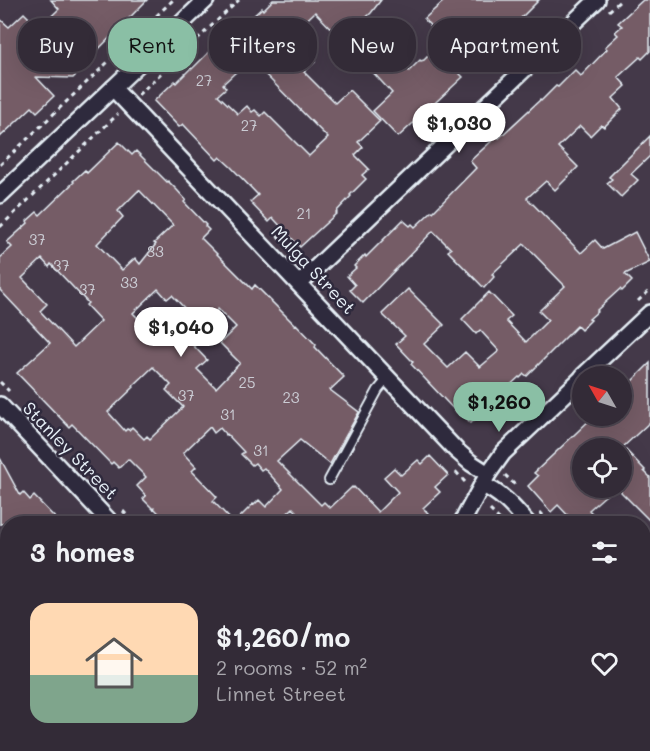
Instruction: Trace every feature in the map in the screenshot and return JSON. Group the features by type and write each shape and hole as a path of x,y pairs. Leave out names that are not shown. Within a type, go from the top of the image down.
{"street":[{"path":"0,195 206,0"},
{"path":"299,284 597,0"},
{"name":"Mulga Street","path":"113,88 521,516"},
{"path":"595,366 650,313"},
{"path":"467,516 489,484 503,453 572,387"},
{"name":"Stanley Street","path":"0,405 104,516"}],"lane":[{"path":"329,480 378,390 387,378"}],"path":[{"path":"0,165 173,0"},
{"path":"604,16 621,0"},
{"path":"485,516 489,508 489,484 500,480 504,474"},
{"path":"489,508 496,516"}],"building":[{"path":"51,0 147,0 129,18 108,18 108,40 96,52 96,18 50,18 59,9"},
{"path":"273,0 381,0 366,18 329,18 329,27 315,12 309,18 251,18 262,8 263,10"},
{"path":"445,0 539,0 521,18 428,18 428,23 424,19"},
{"path":"643,0 650,0 650,51 618,77 626,86 613,98 622,109 604,127 601,125 590,136 580,126 558,147 578,167 555,190 546,181 527,198 581,253 595,240 603,249 635,232 650,262 625,274 632,281 622,291 620,289 597,310 581,330 577,326 527,376 524,374 519,377 490,404 493,408 483,417 481,414 471,423 462,414 460,416 411,364 413,362 396,344 405,336 382,314 408,289 444,325 424,344 448,368 465,352 480,367 499,351 480,330 476,334 462,319 489,292 512,316 506,321 526,342 548,320 539,311 565,286 524,244 492,274 494,277 484,288 448,251 451,249 433,231 363,303 350,290 355,285 347,276 365,255 366,257 403,220 415,227 433,212 476,168 470,161 497,136 499,138 573,72 581,76 618,35 615,32 622,26 618,23"},
{"path":"24,13 29,18 19,18"},
{"path":"0,19 9,27 18,19 18,72 79,72 73,78 36,77 54,96 37,112 32,107 0,137"},
{"path":"209,52 209,72 236,72 223,84 226,88 218,95 238,114 247,106 252,112 255,110 261,116 265,112 309,156 328,138 263,72 304,72 335,103 349,90 380,121 358,142 363,147 355,155 369,169 362,175 366,179 337,213 300,247 273,218 269,222 250,202 258,195 231,167 220,157 217,160 183,124 179,127 154,101 187,72 197,72 197,64"},
{"path":"428,56 428,72 458,72 463,77 398,137 373,111 392,93 373,72 416,72 416,64"},
{"path":"650,136 650,156 631,174 638,180 621,197 607,183 612,179 609,177"},
{"path":"119,142 132,155 136,151 177,190 186,200 184,202 206,225 209,230 201,238 252,289 255,285 296,324 344,377 330,390 359,412 330,464 300,440 277,461 321,505 324,502 330,508 354,487 378,512 398,492 384,477 394,468 401,475 418,460 422,464 430,456 448,475 435,487 440,492 423,508 428,513 425,516 300,516 293,508 284,516 241,516 259,500 266,507 283,489 264,468 261,470 255,463 252,465 241,454 244,452 220,428 214,433 210,427 183,453 196,467 192,471 217,497 213,501 227,516 162,516 143,499 146,496 137,486 146,477 128,459 119,468 113,462 111,464 72,424 69,427 17,373 50,343 0,290 0,258 12,247 7,242 28,223 27,221 37,212 40,215 85,170 87,173","holes":["139,190 173,225 154,243 156,244 140,264 135,258 122,270 97,244 123,217 118,211","42,259 49,267 51,264 88,303 86,305 101,321 74,347 40,311 47,304 22,278","158,289 167,299 172,295 190,314 161,342 133,313","218,309 236,327 220,343 240,363 216,388 197,369 207,360 187,339","153,367 171,385 166,390 183,407 150,439 147,436 144,439 132,427 125,431 108,412"]},
{"path":"650,363 650,422 632,439 572,438 572,498 603,498 589,510 595,516 568,516 558,505 551,512 528,486 538,476 534,473 583,426 632,426 632,381"},
{"path":"632,456 650,477 650,516 645,516 627,498 632,498"},
{"path":"0,458 20,495 23,492 30,500 34,496 53,516 0,516"}]}
